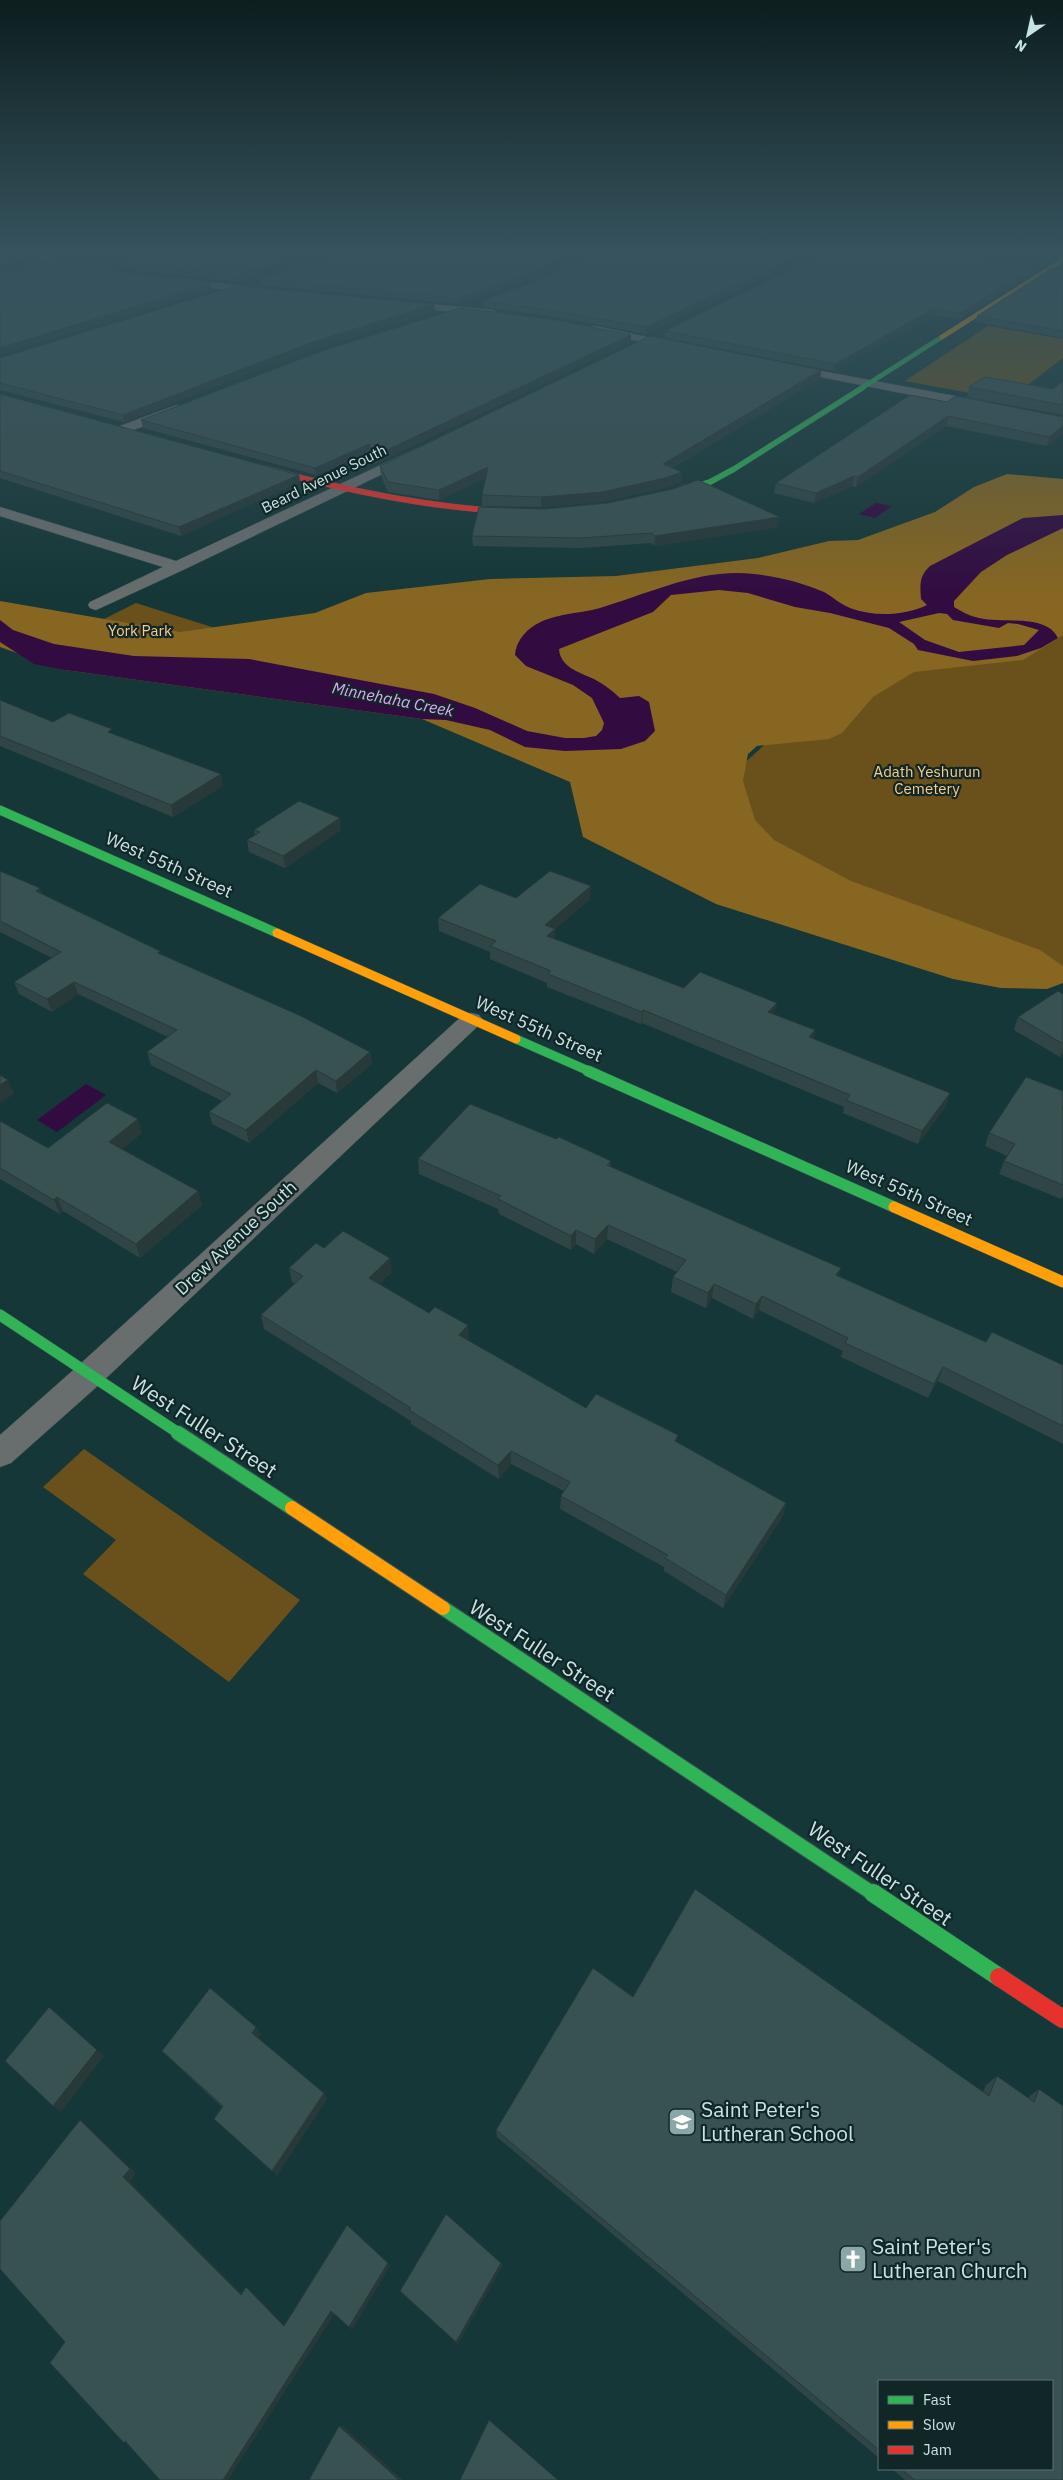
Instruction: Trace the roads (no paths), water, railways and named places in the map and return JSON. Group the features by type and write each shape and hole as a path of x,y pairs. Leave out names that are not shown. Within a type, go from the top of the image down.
{"street":[{"path":"777,366 996,408"},
{"path":"661,496 710,482 734,469 896,366"},
{"path":"120,428 187,405"},
{"path":"120,428 144,435"},
{"name":"Beard Avenue South","path":"96,605 428,446"},
{"path":"257,466 340,489 409,503 453,509 528,512"},
{"path":"0,511 178,567"},
{"name":"West 55th Street","path":"0,810 1063,1282"},
{"name":"Drew Avenue South","path":"0,1454 90,1374 471,1020"},
{"name":"West Fuller Street","path":"0,1315 1063,2019"}],"water":[{"path":"876,503 892,506 875,518 859,514"},
{"name":"Minnehaha Creek","path":"1063,515 1063,528 1007,555 981,572 954,601 954,607 966,614 988,620 1034,622 1044,625 1052,630 1058,638 1041,648 1017,656 973,661 918,650 914,644 889,628 830,613 795,607 748,593 719,590 671,595 653,612 559,649 560,655 567,665 601,683 620,698 639,696 649,702 655,731 645,741 621,749 565,751 525,747 490,730 446,720 422,719 65,670 34,664 0,642 0,620 13,630 54,644 134,656 249,659 434,694 475,708 527,731 565,738 584,738 596,736 602,730 604,723 592,698 573,685 526,666 515,655 517,646 524,634 535,625 551,618 600,608 695,578 734,573 763,575 799,583 824,592 846,606 859,611 889,614 909,611 927,605 921,599 921,585 922,577 930,566 1023,518","holes":["939,613 947,614 953,620 999,628 1008,623 1018,624 1039,630 1024,645 959,652 925,640 899,622"]},
{"path":"86,1084 106,1095 57,1132 37,1120"}],"place":[{"name":"Saint Peter's Lutheran School","path":"682,2122"},
{"name":"Saint Peter's Lutheran Church","path":"853,2259"}],"park label":[{"name":"York Park","path":"140,631"},
{"name":"Adath Yeshurun Cemetery","path":"927,780"}]}
